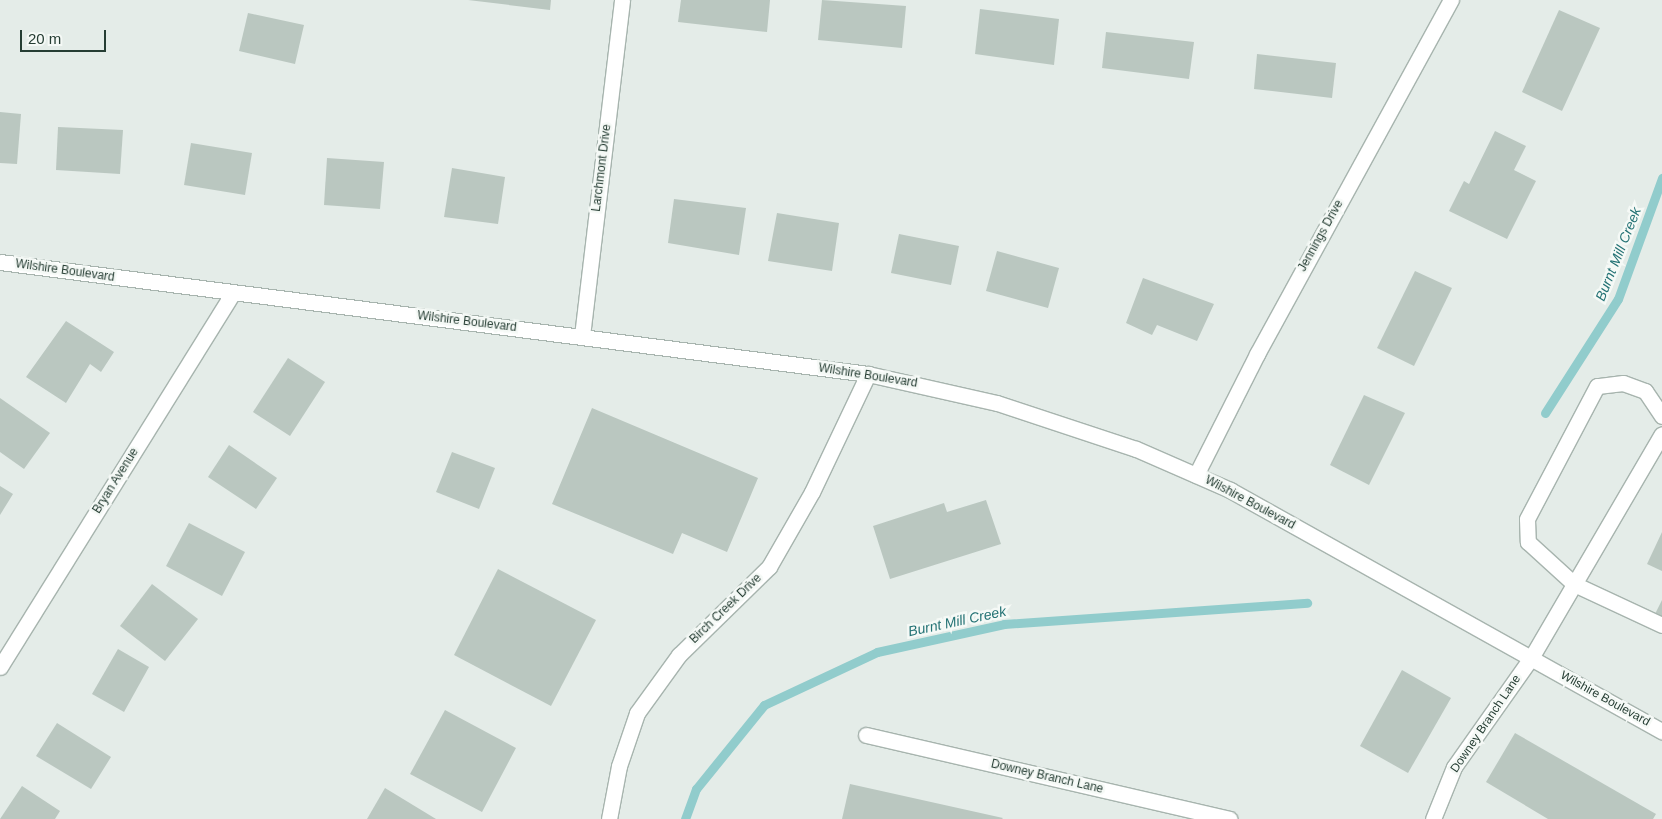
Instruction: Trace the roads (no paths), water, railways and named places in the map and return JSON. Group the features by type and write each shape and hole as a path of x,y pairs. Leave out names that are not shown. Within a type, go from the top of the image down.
{"street":[{"name":"Larchmont Drive","path":"582,336 622,0"},
{"name":"Jennings Drive","path":"1196,475 1262,345 1451,0"},
{"name":"Wilshire Boulevard","path":"0,262 232,295 582,336 868,374 936,388 1055,421 1230,490 1662,731"},
{"name":"Bryan Avenue","path":"0,668 232,295"},
{"name":"Birch Creek Drive","path":"610,819 619,766 637,713 679,654 769,567 812,492 868,374"},
{"path":"1662,416 1645,391 1623,383 1597,386 1527,519 1528,542 1574,584 1662,625"},
{"name":"Downey Branch Lane","path":"1433,819 1454,767 1531,658 1662,434"},
{"name":"Downey Branch Lane","path":"866,735 1229,819"}],"waterway":[{"name":"Burnt Mill Creek","path":"1545,413 1618,299 1662,178"},
{"name":"Burnt Mill Creek","path":"685,819 696,789 764,705 877,652 1004,624 1307,603"}]}
